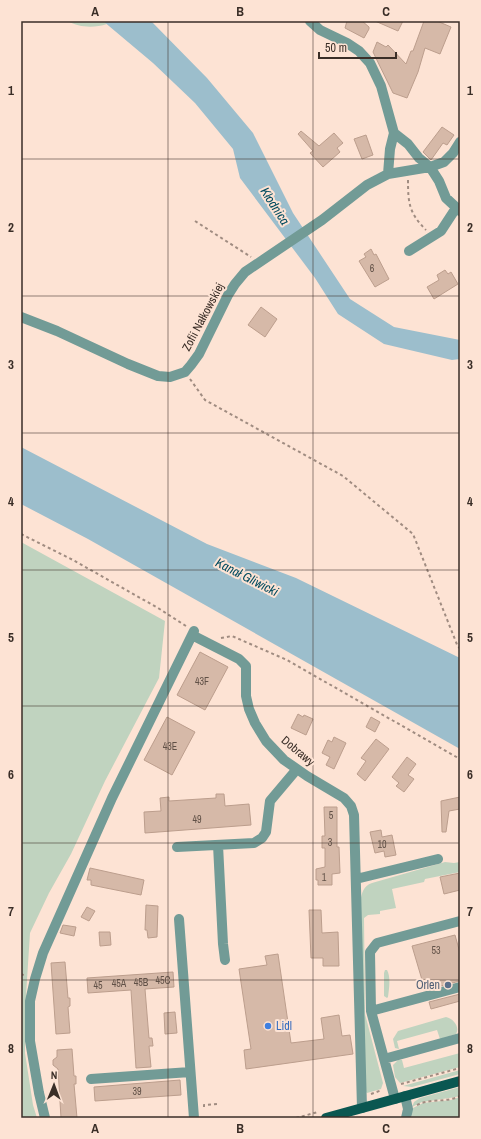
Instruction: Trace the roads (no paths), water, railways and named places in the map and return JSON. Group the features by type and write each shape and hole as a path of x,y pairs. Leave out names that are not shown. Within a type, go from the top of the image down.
{"main road":[{"path":"326,1118 460,1081"}],"street":[{"path":"310,21 320,30 347,43 359,51 370,63 381,86 394,133 390,149 388,174"},
{"path":"394,133 408,144 419,158 430,167 446,198 458,209 441,231 409,251"},
{"name":"Zofii Nałkowskiej","path":"21,316 158,376 170,377 184,372 199,354 228,296 235,284 245,272 322,220 367,185 388,174 430,167 444,162 453,153 460,142"},
{"name":"Dobrawy","path":"45,1118 30,1041 30,1002 35,979 43,953 112,798 193,633 239,659 246,666 246,696 249,709 255,723 266,740 284,760 344,798 351,806 354,815 356,879"},
{"path":"176,847 254,843 262,838 266,832 270,801 297,769"},
{"path":"218,845 222,944 225,960"},
{"path":"362,1108 356,879 438,859"},
{"path":"179,919 194,1118"},
{"path":"407,1113 400,1097 392,1087 371,1011 370,952 377,943 460,921"},
{"path":"371,1011 460,987"},
{"path":"384,1059 460,1038"},
{"path":"91,1079 190,1072"}],"water":[{"name":"Kłodnica","path":"103,21 151,21 207,78 253,133 293,213 350,299 394,327 460,340 460,359 452,360 384,344 338,314 315,278 240,178 233,149 195,103 153,63"},
{"name":"Kanał Gliwicki","path":"21,447 207,544 296,578 460,658 460,749 88,539 21,504"}],"place":[{"name":"Orlen","path":"448,985"},
{"name":"Lidl","path":"268,1026"}]}
